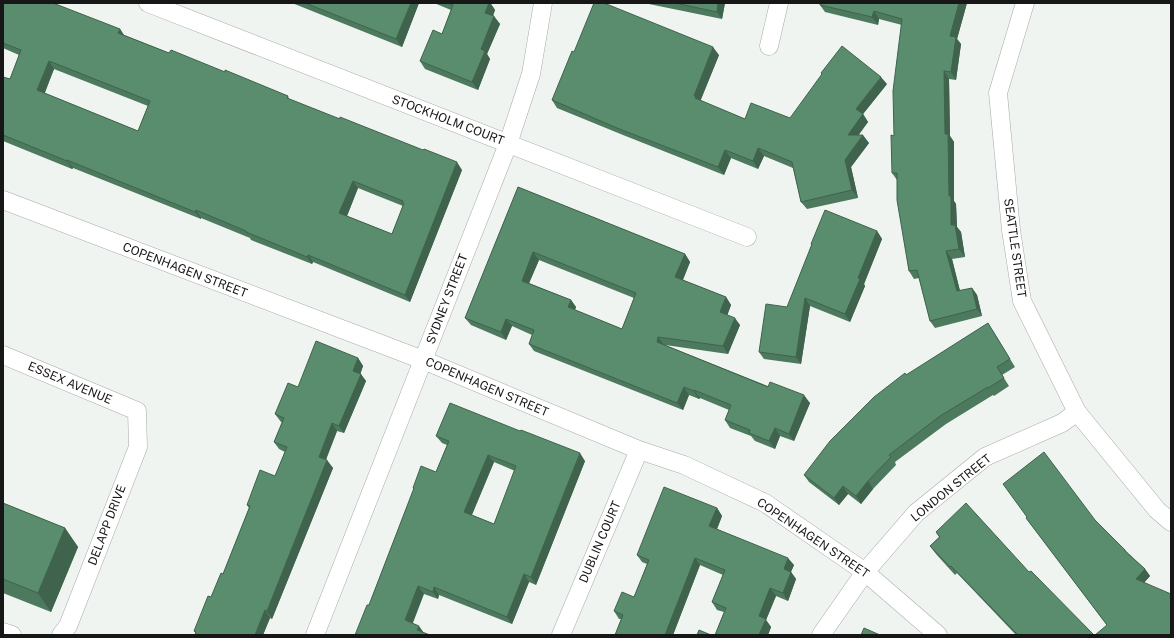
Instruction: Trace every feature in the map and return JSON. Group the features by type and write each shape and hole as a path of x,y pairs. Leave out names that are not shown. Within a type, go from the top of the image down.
{"street":[{"name":"STOCKHOLM COURT","path":"148,3 747,237"},
{"name":"SYDNEY STREET","path":"315,635 508,144 531,74 543,3"},
{"path":"769,46 779,3"},
{"name":"SEATTLE STREET","path":"1025,3 998,93 1011,230 1022,301 1078,412 1157,510 1171,522"},
{"name":"COPENHAGEN STREET","path":"3,200 423,360 639,450 684,466 765,503 865,572 938,635"},
{"name":"ESSEX AVENUE","path":"3,355 137,411"},
{"name":"DELAPP DRIVE","path":"61,635 68,626 138,447 137,411"},
{"name":"LONDON STREET","path":"821,635 865,572 916,513 985,457 1062,422 1078,412"},
{"name":"DUBLIN COURT","path":"561,635 639,450"},
{"path":"3,632 12,635"}],"building":[{"path":"3,3 53,3 120,29 118,33 169,53 171,50 225,72 225,70 288,96 287,98 457,162 405,295 308,255 307,257 196,210 195,212 3,135 3,77 10,79 21,50 3,43","holes":["49,61 150,101 138,131 37,90","353,181 403,201 402,203 404,203 392,234 339,213"]},
{"path":"305,3 411,3 396,39"},
{"path":"447,3 489,3 485,13 494,16 481,49 485,51 472,82 420,61 433,30 442,34 453,5"},
{"path":"594,3 604,3 713,47 694,96 696,96 695,98 745,119 751,103 790,118 822,74 821,73 842,46 881,77 856,109 863,114 848,135 863,135 845,160 852,190 801,202 792,162 758,148 753,161 725,150 718,167 617,128 552,100"},
{"path":"675,3 718,3 717,12"},
{"path":"820,3 959,3 950,36 956,37 951,72 944,71 945,134 948,134 951,225 955,225 959,249 946,251 957,291 972,288 977,309 930,321 917,270 909,271 897,200 897,173 892,173 891,135 894,136 893,91 902,19 874,11 872,17 820,5"},
{"path":"518,187 685,254 675,277 726,297 720,312 735,318 723,346 658,337 657,342 768,387 770,382 804,395 789,434 775,428 769,441 749,433 750,430 725,420 731,405 694,390 684,387 677,403 529,344 534,330 506,319 501,332 465,318","holes":["533,252 636,293 622,329 568,307 571,300 522,281"]},
{"path":"825,210 877,231 858,278 860,279 845,314 805,298 796,357 759,352 766,304 787,307"},
{"path":"988,323 1010,359 997,367 1004,378 940,416 889,455 891,457 856,496 843,486 834,498 804,475 830,441 874,397 905,373 906,375"},
{"path":"316,341 358,358 353,371 361,374 339,426 332,423 319,457 327,460 267,611 265,610 255,635 195,635 196,632 194,631 208,596 211,597 221,573 223,574 250,506 247,505 260,470 275,476 287,447 274,442 284,418 275,414 288,383 298,387"},
{"path":"450,403 580,453 531,577 524,574 507,617 434,587 433,592 418,586 405,620 419,626 417,630 430,635 355,635 367,605 369,605 421,466 436,472 449,441 436,436","holes":["488,455 516,466 494,524 464,512"]},
{"path":"1044,452 1095,520 1145,569 1136,579 1171,594 1171,635 1095,635 1107,625 1026,518 1027,517 1003,484"},
{"path":"664,487 717,508 709,526 788,558 784,569 791,572 783,593 770,588 759,616 766,619 759,635 715,635 726,608 712,602 725,570 695,558 665,635 615,635 623,615 614,611 622,592 634,597 649,560 637,555"},
{"path":"3,503 65,528 38,593 3,579"},
{"path":"966,503 1029,572 1031,571 1094,635 1018,635 951,566 950,567 930,546 940,537 936,532"},
{"path":"864,628 880,635 861,635"},
{"path":"699,630 711,635 697,635"}]}
